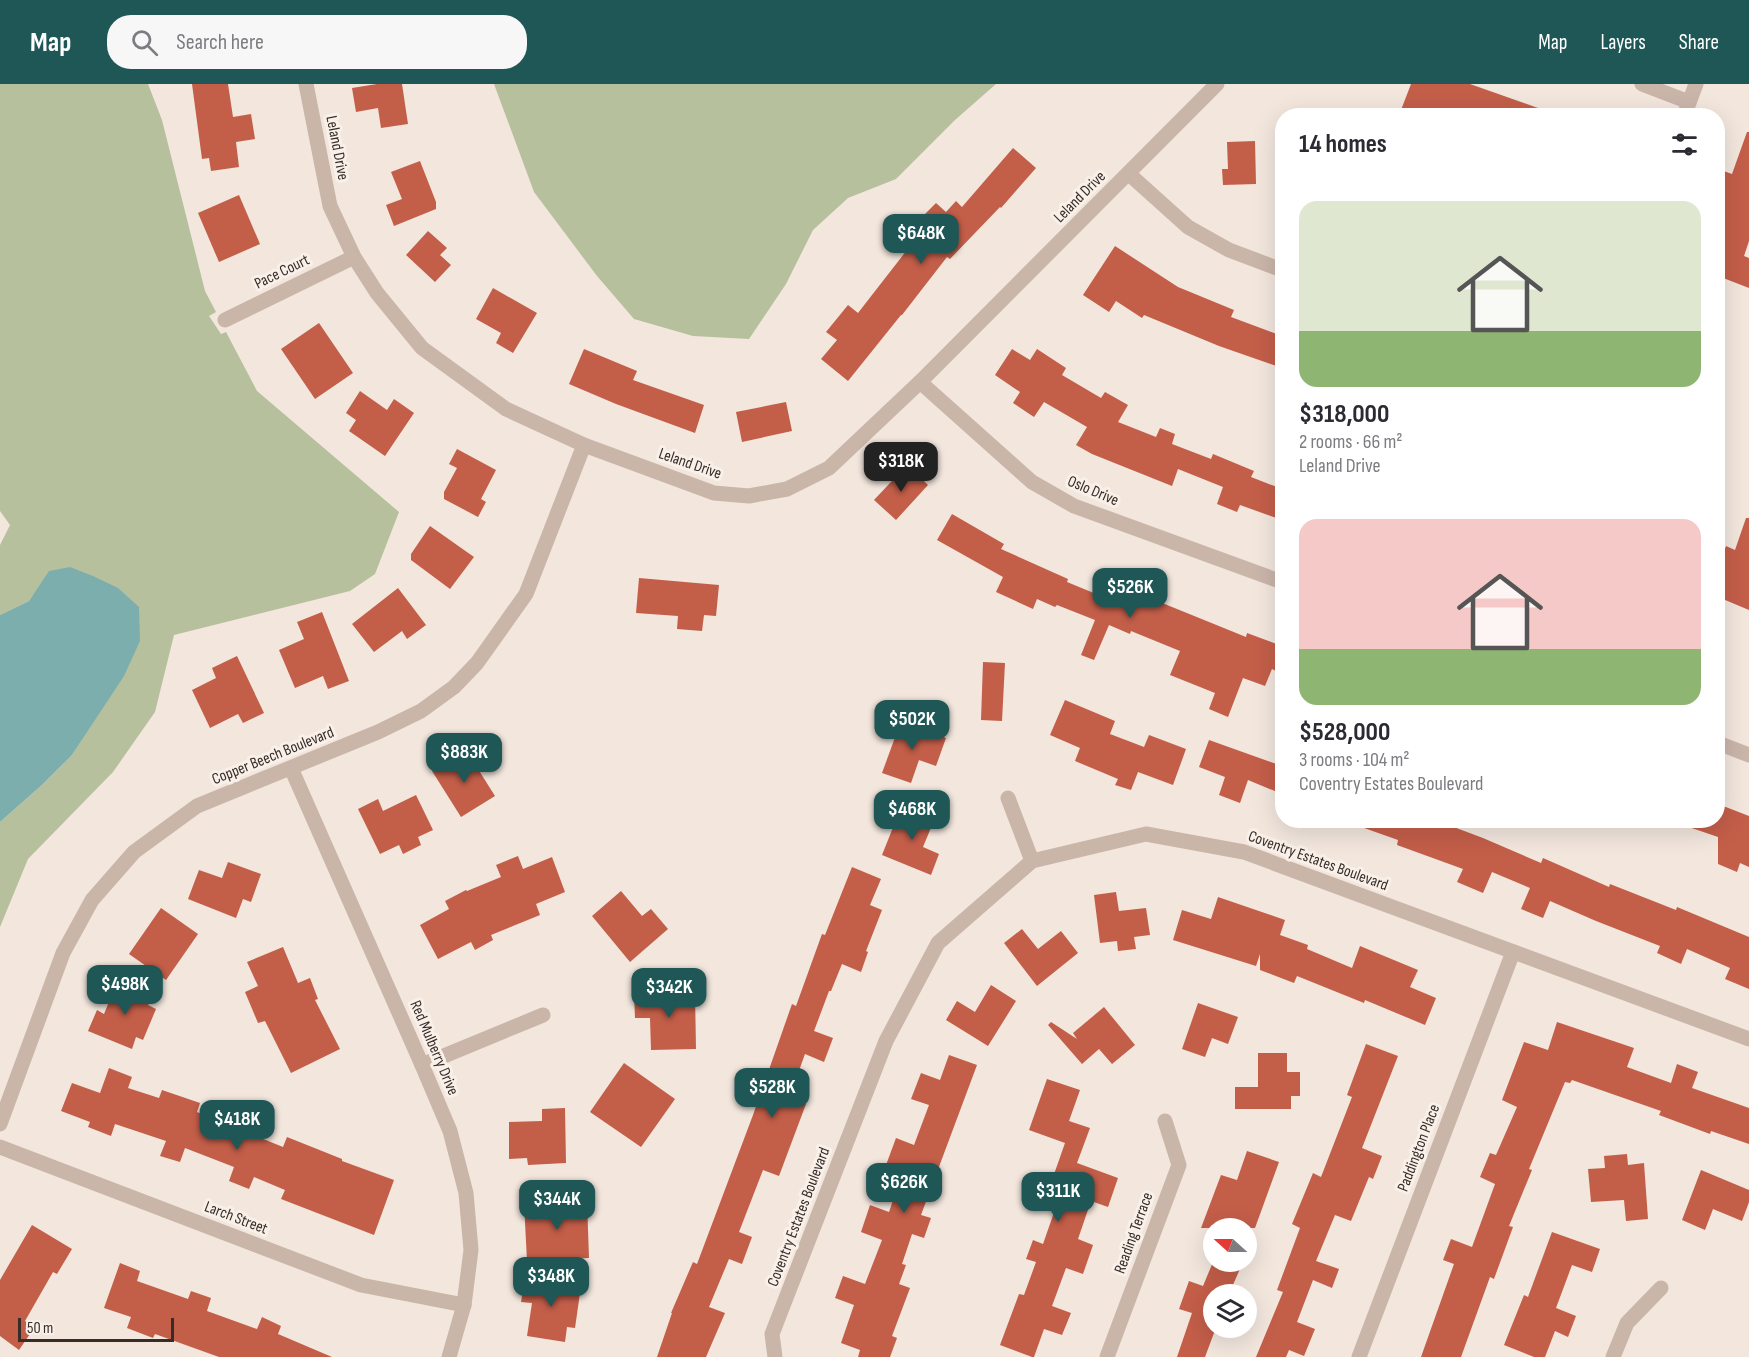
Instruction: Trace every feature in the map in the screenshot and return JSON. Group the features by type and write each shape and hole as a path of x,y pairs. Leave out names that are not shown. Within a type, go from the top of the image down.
{"street":[{"name":"Leland Drive","path":"306,84 330,206 354,257 377,293 422,348 506,409 584,445 714,493 749,496 787,489 829,468 920,382 1217,84"},
{"path":"1641,84 1685,108"},
{"path":"1687,108 1696,84"},
{"path":"1129,174 1188,227 1229,250 1275,267"},
{"name":"Pace Court","path":"225,320 354,257"},
{"name":"Oslo Drive","path":"920,382 1032,482 1074,506 1275,579"},
{"name":"Copper Beech Boulevard","path":"0,1124 63,953 92,900 134,852 197,806 378,732 421,711 454,687 477,663 526,594 584,445"},
{"path":"1725,746 1749,755"},
{"name":"Red Mulberry Drive","path":"291,768 450,1131 466,1193 471,1250 464,1305 449,1357"},
{"path":"1008,798 1032,861"},
{"name":"Coventry Estates Boulevard","path":"775,1357 772,1334 886,1041 938,943 1032,861 1146,834 1244,852 1749,1040"},
{"name":"Paddington Place","path":"1359,1357 1513,952"},
{"path":"422,1065 543,1015"},
{"name":"Reading Terrace","path":"1107,1357 1179,1165 1165,1121"},
{"name":"Larch Street","path":"0,1147 362,1286 464,1305"},
{"path":"1613,1357 1627,1323 1661,1288"}],"green space":[{"path":"0,84 148,84 162,120 205,291 216,312 209,316 221,334 226,332 257,391 399,512 375,574 350,591 174,635 155,712 113,772 28,859 0,927 0,822 72,755 123,676 39,587 29,601 0,615 0,545 10,525 0,511"},
{"path":"494,84 996,84 955,120 896,179 848,198 813,230 786,284 749,339 693,336 634,319 597,276 534,192"}],"water":[{"path":"70,567 118,588 139,607 140,641 124,676 72,755 0,822 0,615 29,601 49,571"}],"building":[{"path":"192,84 228,84 233,117 251,114 255,139 236,142 239,167 211,171 209,158 202,159"},
{"path":"377,84 402,84 408,124 381,128 378,108 356,112 352,88"},
{"path":"1411,84 1470,84 1538,108 1402,108"},
{"path":"1747,132 1749,132 1749,241 1744,256 1749,258 1749,288 1725,279 1725,172 1732,174"},
{"path":"1255,141 1256,184 1223,185 1222,169 1228,169 1227,142"},
{"path":"1013,148 1036,168 1001,208 950,259 947,257 848,381 821,359 837,340 826,332 848,305 858,313 921,232 914,225 936,203 946,212 956,201 962,207"},
{"path":"420,161 436,202 436,209 394,226 386,205 402,199 391,172"},
{"path":"239,195 260,244 219,262 198,213"},
{"path":"428,231 447,248 440,255 451,265 435,282 406,255"},
{"path":"1115,246 1178,287 1234,310 1231,317 1275,333 1275,366 1219,346 1144,315 1142,318 1116,301 1109,312 1083,295"},
{"path":"493,288 537,313 513,353 496,343 501,333 476,319"},
{"path":"319,323 353,373 315,399 281,349"},
{"path":"584,349 637,371 633,380 704,405 695,433 569,384"},
{"path":"1012,349 1030,360 1037,349 1066,368 1062,375 1101,398 1105,392 1128,405 1118,422 1156,437 1160,428 1175,434 1172,444 1211,459 1213,454 1254,471 1251,477 1275,486 1275,518 1240,505 1237,512 1217,504 1223,487 1178,469 1172,486 1092,454 1076,445 1087,427 1044,402 1034,417 1013,403 1020,392 995,375"},
{"path":"360,391 387,410 394,399 414,413 385,456 349,431 356,420 346,413"},
{"path":"786,402 792,431 742,442 736,412"},
{"path":"457,449 496,470 481,499 486,502 478,517 444,499 444,492 457,468 449,464"},
{"path":"907,465 928,485 896,520 874,500"},
{"path":"952,514 1004,544 1001,549 1068,579 1067,582 1118,603 1126,582 1147,591 1145,596 1246,637 1247,633 1275,643 1275,670 1272,669 1265,686 1243,678 1228,717 1209,709 1215,693 1170,675 1180,651 1131,631 1130,634 1109,625 1094,660 1081,655 1095,620 1037,599 1033,609 996,592 1003,577 937,540"},
{"path":"1746,518 1749,518 1749,610 1725,600 1725,549 1726,546 1735,550"},
{"path":"430,526 474,557 450,589 411,560 411,554"},
{"path":"639,578 719,585 716,616 704,615 702,631 677,629 678,616 636,613"},
{"path":"398,588 426,625 407,639 402,631 374,652 352,624"},
{"path":"322,612 349,681 328,689 323,676 295,688 279,650 304,639 297,622"},
{"path":"237,656 264,713 243,723 238,714 210,728 192,690 216,678 212,668"},
{"path":"983,662 1005,663 1002,721 981,720"},
{"path":"1065,700 1115,721 1110,734 1144,747 1149,735 1186,749 1173,785 1138,772 1131,790 1115,785 1118,779 1075,761 1080,748 1050,735"},
{"path":"901,721 946,738 936,766 919,760 911,783 882,773"},
{"path":"1209,740 1275,764 1275,791 1248,780 1240,803 1219,795 1225,777 1199,767"},
{"path":"466,750 495,796 461,817 432,771"},
{"path":"416,795 433,830 418,837 421,845 403,854 399,845 380,854 358,809 378,799 383,811"},
{"path":"902,805 935,818 923,847 939,854 931,875 882,855"},
{"path":"1725,807 1749,816 1749,867 1740,863 1737,872 1718,864 1718,837 1692,828 1725,828"},
{"path":"1364,828 1456,828 1541,863 1543,858 1609,887 1610,884 1676,910 1677,907 1749,937 1749,989 1725,979 1730,968 1687,949 1681,964 1657,953 1660,946 1550,901 1543,918 1521,909 1530,888 1492,872 1483,893 1457,882 1463,869 1397,845 1398,840"},
{"path":"518,856 523,869 552,857 565,892 536,904 540,915 491,935 493,940 475,950 471,942 438,959 420,925 449,909 445,901 466,890 501,877 496,865"},
{"path":"228,862 261,874 251,902 243,899 236,918 188,899 199,870 222,878"},
{"path":"852,867 881,879 870,905 882,910 866,951 868,952 861,972 842,964 831,991 829,991 814,1031 833,1038 824,1062 805,1054 789,1098 806,1104 779,1176 763,1170 739,1232 752,1237 742,1264 729,1259 709,1307 725,1313 706,1357 657,1357 671,1313 693,1262 697,1264 792,1004 796,1006 822,934 825,935"},
{"path":"621,891 642,916 651,909 668,929 630,962 592,916"},
{"path":"1116,892 1119,911 1146,908 1150,935 1134,937 1136,949 1118,951 1117,941 1100,943 1094,895"},
{"path":"1218,897 1285,920 1280,935 1308,945 1307,949 1352,968 1360,946 1418,970 1410,987 1436,998 1425,1025 1365,1000 1364,1003 1297,976 1294,983 1260,970 1260,954 1256,966 1173,940 1182,910 1211,919"},
{"path":"161,908 198,934 166,980 129,954"},
{"path":"1022,929 1038,949 1061,931 1078,953 1037,986 1004,943"},
{"path":"283,947 298,983 310,978 318,999 315,1000 340,1049 291,1073 265,1021 258,1023 245,992 258,986 247,962"},
{"path":"118,980 155,995 148,1005 156,1009 143,1040 136,1037 132,1049 88,1031 97,1010 104,1014"},
{"path":"991,985 1016,1001 988,1046 946,1020 957,1001 975,1012"},
{"path":"695,993 696,1049 651,1050 650,1018 635,1018 634,994"},
{"path":"1198,1003 1238,1017 1228,1044 1212,1038 1205,1057 1182,1049"},
{"path":"1104,1007 1135,1045 1112,1064 1099,1049 1082,1064 1048,1025 1051,1022 1077,1039 1073,1033"},
{"path":"1557,1022 1634,1048 1627,1067 1671,1083 1677,1064 1698,1072 1692,1088 1749,1108 1749,1144 1711,1131 1710,1134 1659,1115 1661,1111 1572,1080 1570,1083 1565,1082 1529,1169 1532,1170 1509,1226 1513,1227 1494,1279 1490,1277 1461,1357 1421,1357 1454,1264 1443,1260 1451,1239 1472,1247 1495,1184 1480,1177 1490,1153 1496,1155 1517,1107 1502,1100 1524,1042 1548,1050"},
{"path":"1366,1044 1398,1056 1362,1148 1382,1156 1373,1179 1369,1177 1351,1221 1335,1215 1316,1261 1339,1269 1332,1288 1313,1280 1297,1322 1315,1329 1304,1356 1289,1350 1286,1357 1256,1357 1283,1292 1277,1290 1300,1228 1292,1224 1313,1173 1321,1177 1352,1097 1347,1095"},
{"path":"1258,1053 1287,1053 1287,1072 1300,1072 1300,1096 1291,1096 1291,1109 1235,1109 1235,1087 1258,1087"},
{"path":"949,1055 977,1065 921,1215 931,1218 924,1238 912,1234 902,1264 906,1265 899,1284 910,1288 892,1336 897,1338 890,1357 858,1357 860,1350 841,1343 854,1305 835,1298 843,1276 865,1284 882,1240 861,1232 870,1205 889,1212 903,1171 886,1165 896,1138 914,1145 929,1105 911,1099 921,1073 940,1080"},
{"path":"624,1063 675,1099 641,1147 590,1112"},
{"path":"109,1068 132,1077 128,1088 159,1098 162,1090 200,1103 197,1112 283,1147 287,1137 394,1180 374,1235 281,1199 285,1190 254,1177 249,1189 229,1181 234,1167 185,1148 180,1162 160,1156 166,1141 115,1124 111,1136 88,1127 90,1122 61,1111 72,1083 100,1093"},
{"path":"1047,1079 1080,1090 1069,1121 1090,1128 1077,1163 1118,1178 1108,1207 1091,1201 1078,1239 1093,1245 1083,1274 1066,1268 1052,1306 1071,1313 1062,1335 1044,1329 1034,1357 1032,1357 1000,1345 1019,1294 1024,1295 1036,1262 1026,1259 1033,1240 1043,1244 1058,1201 1046,1197 1065,1143 1029,1130"},
{"path":"565,1108 566,1163 528,1165 527,1158 509,1159 509,1122 542,1121 542,1109"},
{"path":"1247,1151 1279,1162 1257,1222 1257,1218 1205,1218 1221,1175 1237,1180"},
{"path":"1627,1154 1628,1165 1644,1163 1648,1219 1626,1221 1624,1200 1591,1202 1588,1169 1605,1168 1604,1156"},
{"path":"1701,1170 1749,1190 1749,1202 1742,1221 1713,1209 1705,1230 1682,1220"},
{"path":"587,1201 589,1258 527,1261 524,1203"},
{"path":"32,1225 72,1249 57,1274 53,1272 25,1321 34,1328 19,1350 0,1336 0,1280"},
{"path":"1552,1232 1600,1249 1592,1272 1572,1265 1556,1308 1576,1316 1568,1337 1555,1331 1545,1357 1534,1357 1504,1345 1524,1295 1528,1297"},
{"path":"120,1263 140,1271 137,1281 188,1299 191,1291 211,1298 207,1311 257,1329 262,1317 281,1326 278,1334 332,1357 219,1357 155,1334 153,1338 127,1328 131,1317 104,1308"},
{"path":"1209,1272 1239,1272 1233,1284 1204,1284"},
{"path":"525,1278 581,1286 575,1328 567,1327 565,1342 527,1336 532,1303 521,1302"},
{"path":"1189,1281 1203,1286 1203,1338 1212,1338 1205,1357 1177,1357 1192,1313 1179,1309"}]}
